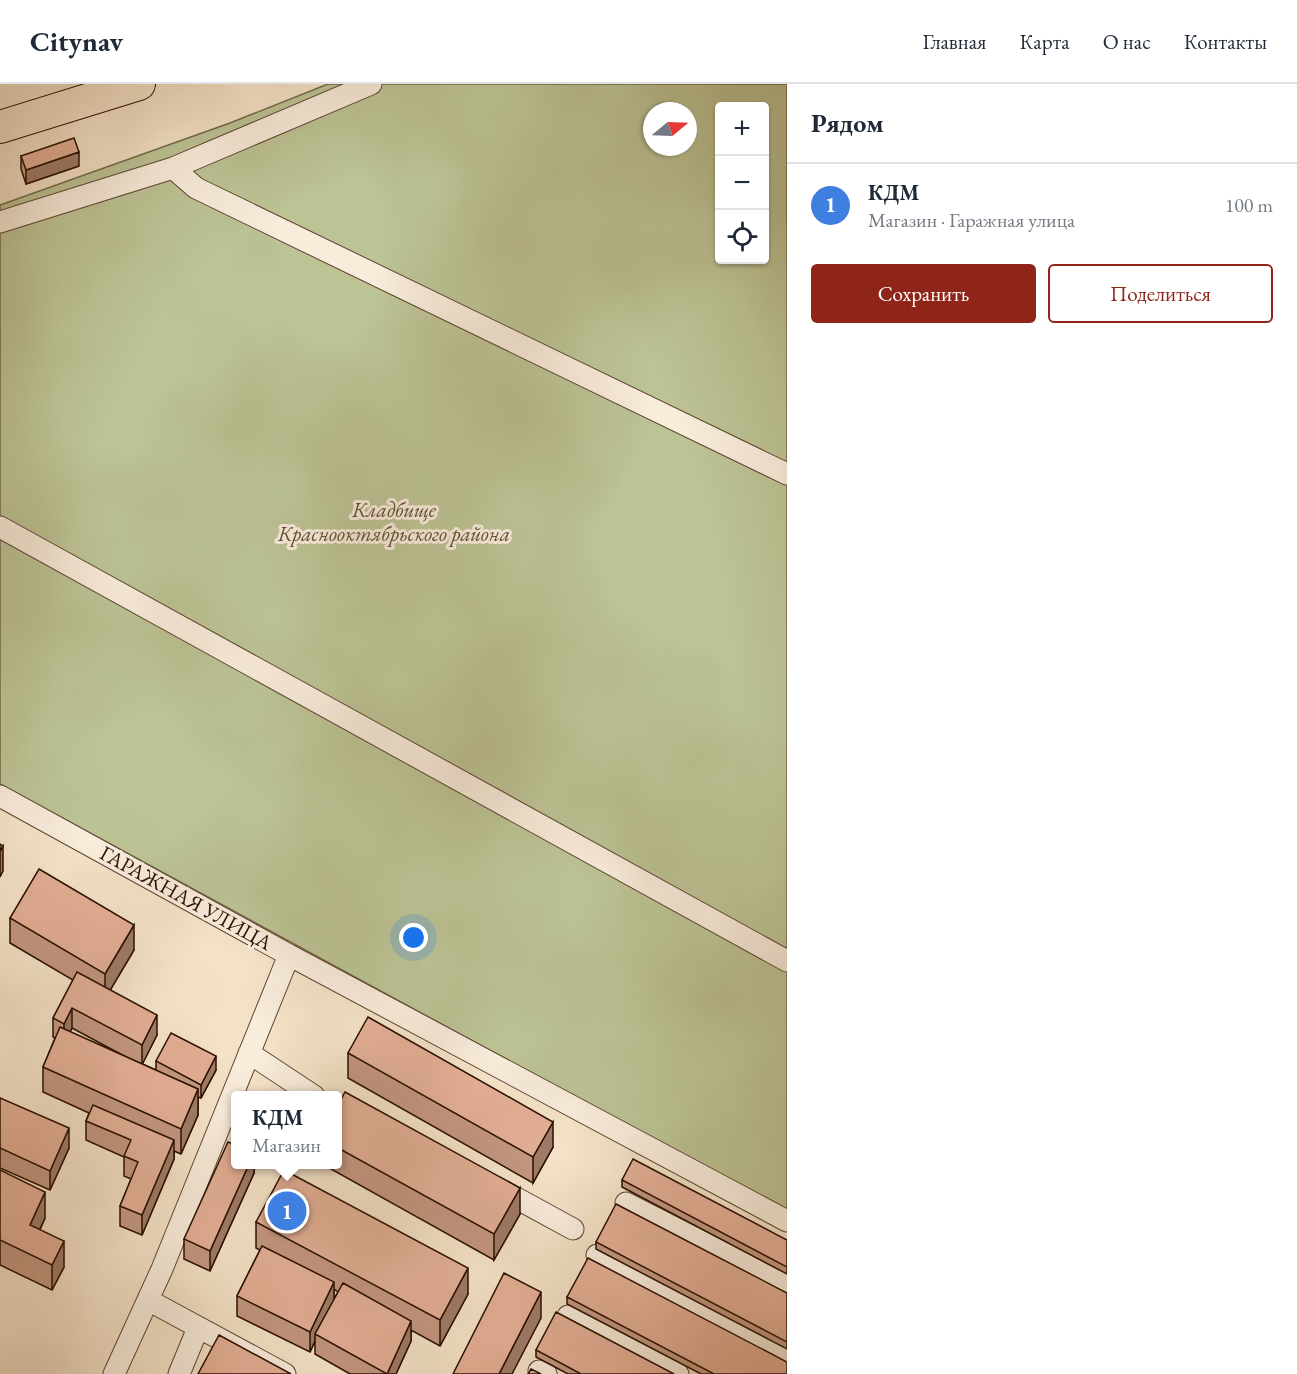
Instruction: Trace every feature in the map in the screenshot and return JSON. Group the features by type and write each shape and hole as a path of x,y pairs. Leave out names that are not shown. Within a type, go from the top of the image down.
{"highway":[{"path":"0,105 69,84"},
{"path":"0,127 139,84"}],"street":[{"path":"0,222 173,168 371,84"},
{"path":"173,168 196,188 787,474"},
{"path":"0,527 787,961"},
{"name":"ГАРАЖНАЯ УЛИЦА","path":"0,796 289,955 233,1091"},
{"path":"289,955 787,1221"},
{"path":"249,1053 308,1091"},
{"name":"ГАРАЖНАЯ УЛИЦА","path":"114,1374 148,1300 231,1097"},
{"path":"480,1179 573,1229"},
{"path":"626,1203 787,1285"},
{"path":"597,1255 787,1358"},
{"path":"148,1300 285,1374"},
{"path":"568,1316 678,1374"},
{"path":"179,1374 198,1328"}],"green space":[{"name":"Кладбище Краснооктябрьского района","path":"328,84 787,84 787,1212 0,784 0,205 230,123"}],"building":[{"path":"74,138 79,152 26,170 21,156"},
{"path":"39,869 134,925 105,974 10,918"},
{"path":"77,972 157,1015 142,1045 72,1008 64,1024 53,1018"},
{"path":"368,1017 553,1122 533,1157 348,1053"},
{"path":"60,1027 198,1089 181,1129 43,1067"},
{"path":"171,1033 216,1056 201,1085 156,1061"},
{"path":"345,1092 520,1188 494,1234 342,1150 342,1098"},
{"path":"0,1098 69,1128 50,1171 0,1148"},
{"path":"93,1105 174,1140 142,1215 120,1206 138,1162 124,1156 131,1140 86,1121"},
{"path":"228,1142 231,1143 231,1169 247,1169 210,1251 184,1239"},
{"path":"633,1159 787,1240 787,1267 622,1180"},
{"path":"0,1170 45,1192 30,1225 64,1241 52,1265 0,1240"},
{"path":"284,1170 468,1268 440,1320 256,1222"},
{"path":"616,1204 787,1293 787,1342 596,1242"},
{"path":"262,1246 334,1282 310,1332 237,1296"},
{"path":"588,1258 787,1362 787,1374 714,1374 567,1297"},
{"path":"504,1273 541,1292 499,1374 453,1374"},
{"path":"343,1283 411,1321 387,1374 315,1334"},
{"path":"556,1312 674,1374 581,1374 536,1350"},
{"path":"219,1335 291,1374 198,1374"},
{"path":"531,1369 541,1374 528,1374"}],"place":[{"name":"КДМ","path":"287,1211"}]}
